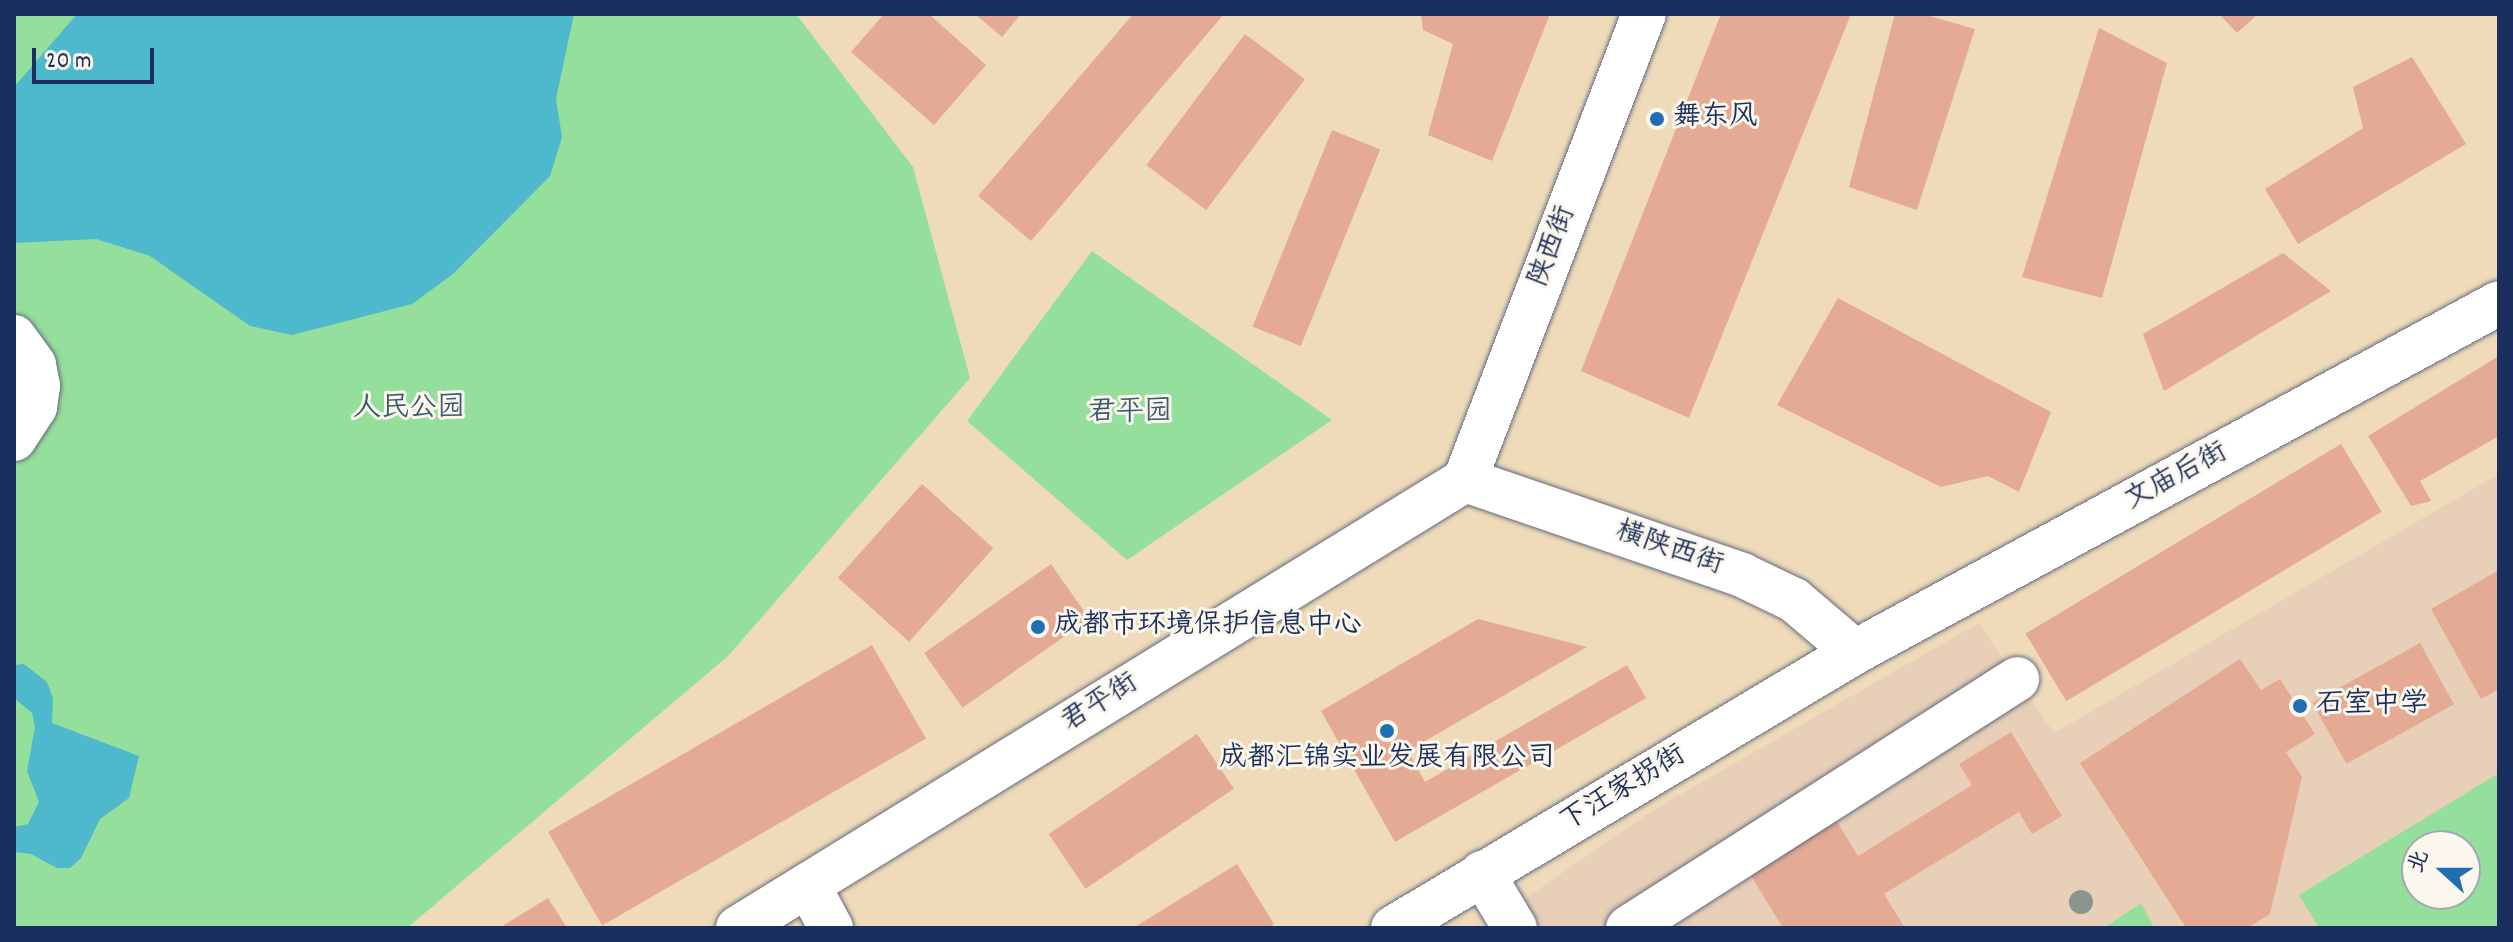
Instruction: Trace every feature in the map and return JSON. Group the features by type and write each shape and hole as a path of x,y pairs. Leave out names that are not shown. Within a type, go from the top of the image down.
{"street":[{"name":"陕西街","path":"1465,480 1644,14"},
{"name":"文庙后街","path":"1855,652 2499,303"},
{"path":"14,337 34,365 38,386 35,407 14,439"},
{"name":"横陕西街","path":"1465,480 1742,575 1794,600 1855,652"},
{"name":"君平街","path":"738,928 1465,480"},
{"name":"下汪家拐街","path":"1393,928 1855,652"},
{"path":"1628,928 2017,679"},
{"path":"1482,873 1515,928"},
{"path":"808,885 831,928"}],"shaded area":[{"name":"石室中学","path":"2499,474 2499,928 1483,928 1653,810 1979,623 2054,733"}],"green space":[{"name":"人民公园","path":"14,14 796,14 913,167 970,378 728,656 407,928 14,928"},
{"name":"君平园","path":"1092,251 1332,420 1127,560 967,421"},
{"path":"2499,773 2499,928 2319,928 2299,895 2401,833 2401,910 2481,910 2481,830 2406,830"},
{"path":"2141,903 2154,928 2104,928"}],"water":[{"path":"77,14 574,14 556,99 562,137 550,176 453,274 412,304 292,335 250,326 150,256 96,239 14,243 14,87"},
{"path":"24,664 47,682 53,698 52,723 139,756 129,798 100,819 81,858 70,868 57,868 31,854 14,852 14,827 28,824 39,802 27,771 35,727 32,713 14,698 14,665"}],"building":[{"path":"884,14 929,14 986,65 934,125 851,52"},
{"path":"975,14 1021,14 1002,37"},
{"path":"1133,14 1224,14 1031,241 978,196"},
{"path":"1421,14 1550,14 1492,161 1428,135 1453,44 1423,30"},
{"path":"1721,14 1851,14 1689,418 1581,371"},
{"path":"1895,14 1923,14 1975,29 1917,210 1849,187"},
{"path":"2219,14 2258,14 2237,33"},
{"path":"2099,28 2167,63 2102,298 2022,277"},
{"path":"1245,34 1305,79 1206,210 1146,165"},
{"path":"2412,57 2466,144 2298,244 2265,189 2363,128 2353,87"},
{"path":"1332,130 1380,149 1301,346 1253,327"},
{"path":"2283,253 2331,291 2164,391 2143,334"},
{"path":"1838,298 2051,412 2019,492 1988,476 1941,487 1777,405"},
{"path":"2499,356 2499,436 2420,481 2431,501 2411,506 2368,436"},
{"path":"2341,444 2382,512 2066,701 2026,634"},
{"path":"922,484 993,548 909,642 838,578"},
{"path":"1051,564 1089,619 962,708 924,653"},
{"path":"2499,570 2499,689 2481,699 2431,609"},
{"name":"成都汇锦实业发展有限公司","path":"1478,619 1587,647 1408,751 1425,782 1627,665 1646,698 1395,842 1321,711"},
{"path":"2420,643 2454,704 2346,764 2312,703"},
{"path":"872,645 926,739 602,926 548,832"},
{"path":"2240,659 2261,690 2280,679 2315,734 2286,752 2302,777 2270,914 2247,928 2186,928 2080,763"},
{"path":"2011,732 2062,816 2032,834 2019,812 1884,894 1905,928 1783,928 1747,869 1833,815 1858,856 1972,785 1959,764"},
{"path":"1197,734 1234,789 1086,889 1049,834"},
{"path":"1237,864 1274,924 1269,928 1133,928"},
{"path":"548,898 567,928 499,928"}],"place":[{"name":"舞东风","path":"1657,119"},
{"name":"成都市环境保护信息中心","path":"1038,627"},
{"name":"石室中学","path":"2300,706"},
{"name":"成都汇锦实业发展有限公司","path":"1387,731"}]}
